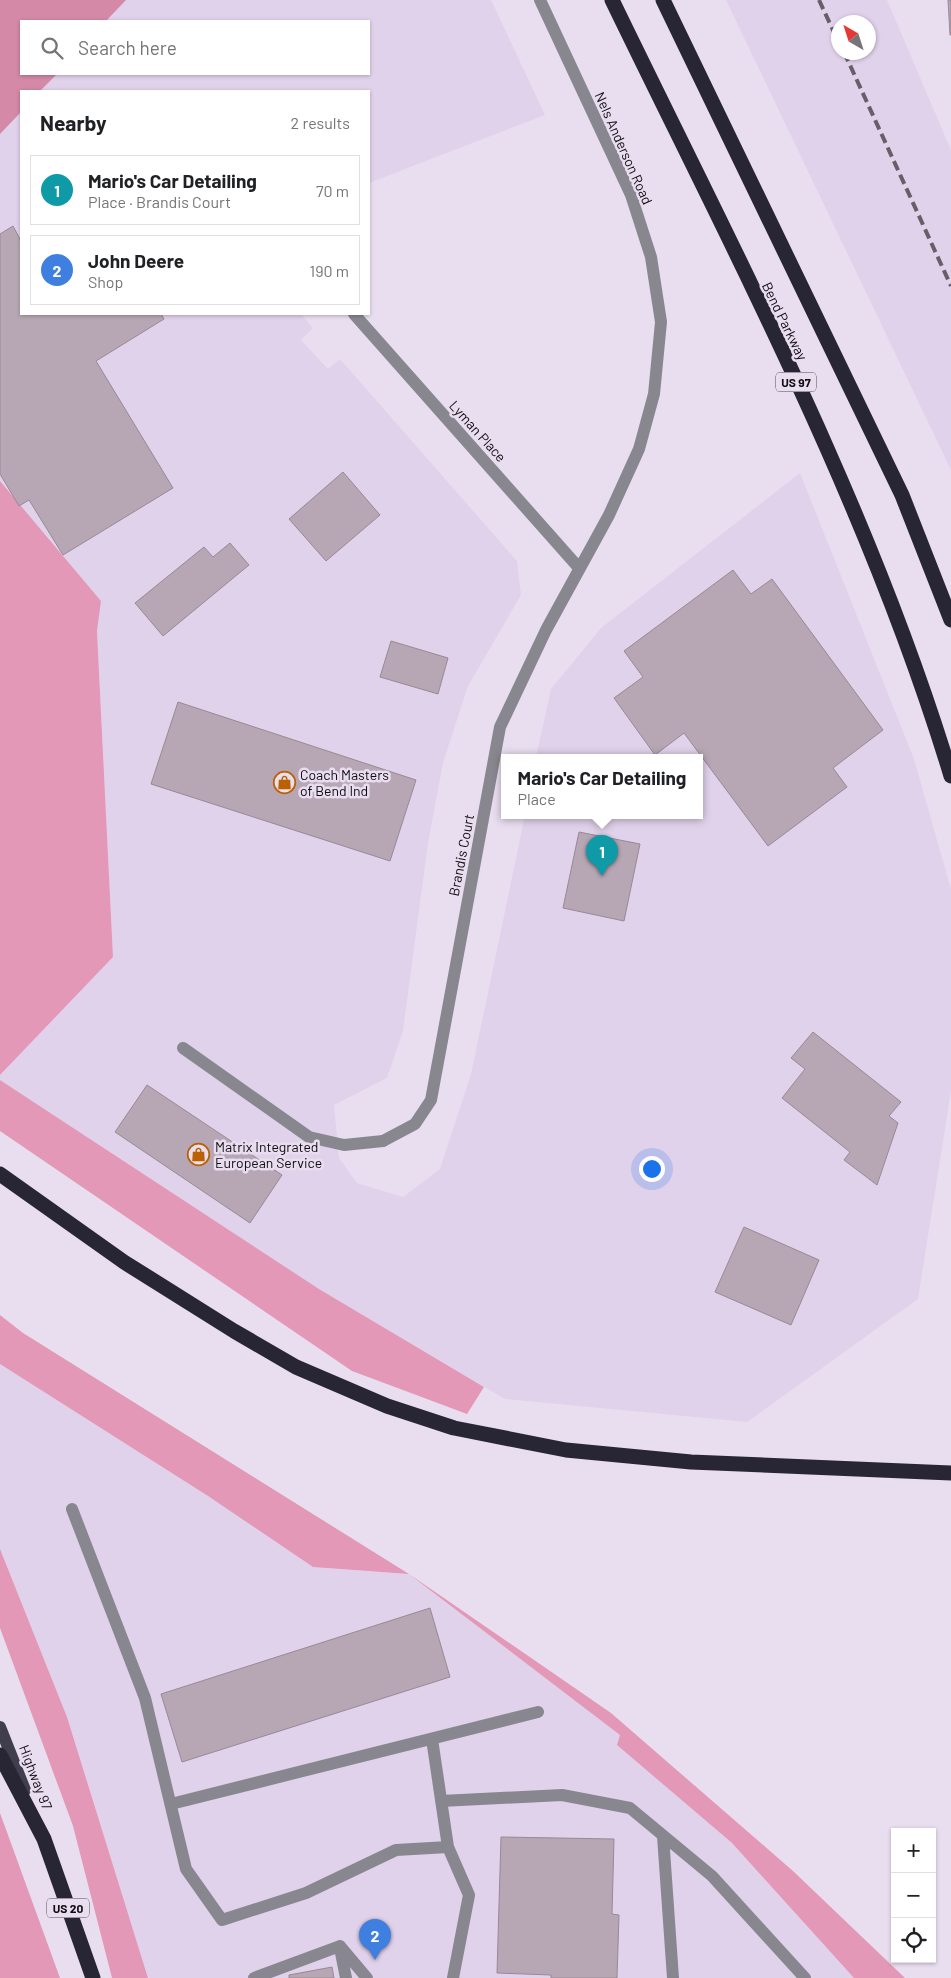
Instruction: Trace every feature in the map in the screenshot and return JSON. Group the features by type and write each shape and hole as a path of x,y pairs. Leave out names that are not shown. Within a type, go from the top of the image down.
{"highway":[{"name":"Bend Parkway","path":"612,0 830,451 908,647 951,776"},
{"path":"662,0 902,495 951,620"},
{"path":"0,1174 124,1262 234,1331 296,1367 387,1406 454,1428 566,1450 691,1462 951,1473"},
{"name":"US 20","path":"0,1755 44,1839 93,1978"}],"main road":[{"name":"Highway 97","path":"0,1727 44,1839"}],"street":[{"name":"Nels Anderson Road","path":"540,0 631,195 650,257 661,322 654,394 639,449 609,515 579,568"},
{"name":"Lyman Place","path":"355,315 579,568"},
{"name":"Brandis Court","path":"183,1048 309,1137 344,1145 383,1141 415,1124 431,1100 500,727 546,630 579,568"},
{"path":"72,1510 146,1698 186,1869 222,1920 306,1893 396,1850 448,1847"},
{"path":"171,1804 538,1712"},
{"path":"432,1739 448,1847 469,1895 453,1978"},
{"path":"441,1801 562,1795 630,1808 712,1876 805,1978"},
{"path":"663,1836 673,1978"},
{"path":"254,1978 269,1975 340,1946"},
{"path":"340,1946 346,1978"},
{"path":"340,1946 367,1978"}],"shaded area":[{"path":"0,0 491,0 545,115 370,183 370,90 20,90 20,315 302,315 313,328 301,340 328,369 340,359 517,561 521,595 468,686 443,763 428,843 403,1031 387,1078 334,1105 339,1158 357,1183 403,1197 440,1169 471,1074 524,819 703,819 703,754 537,754 551,689 601,628 800,473 914,759 951,889 951,1091 918,1299 747,1422 505,1399 319,1289 0,1080 0,1075 113,957 97,631 101,601 0,481"},
{"path":"0,0 126,0 107,20 20,20 20,75 56,75 41,90 20,90 20,113 0,134"},
{"path":"726,0 887,0 951,150 951,470"},
{"path":"0,481 101,601 97,631 113,957 0,1075"},
{"path":"0,1080 319,1289 484,1387 467,1414 352,1371 0,1131"},
{"path":"0,1315 23,1333 409,1574 313,1567 208,1496 0,1364"},
{"path":"0,1364 208,1496 313,1567 409,1574 621,1735 617,1745 732,1843 854,1978 148,1978 67,1717 0,1549"},
{"path":"0,1549 67,1717 148,1978 112,1978 73,1826 0,1628"},
{"path":"409,1574 611,1713 793,1871 905,1978 854,1978 732,1843 617,1745 620,1735"},
{"path":"0,1813 60,1978 0,1978"}],"building":[{"path":"948,0 951,0 951,35 950,35"},
{"path":"13,226 20,239 20,315 162,315 164,319 96,361 173,488 63,555 29,500 19,506 0,474 0,234"},
{"path":"343,472 380,515 326,561 289,519"},
{"path":"230,543 249,565 163,636 135,603 204,547 213,557"},
{"path":"733,570 751,594 772,579 883,730 833,768 847,787 768,846 703,759 703,754 700,754 684,733 654,754 614,698 643,677 624,651"},
{"path":"391,641 448,658 438,694 380,677"},
{"name":"Coach Masters of Bend Ind","path":"178,702 416,780 390,861 151,784"},
{"path":"579,832 640,844 624,921 563,908"},
{"path":"813,1032 901,1102 889,1116 898,1123 877,1185 844,1160 850,1152 782,1098 805,1069 791,1058"},
{"name":"Matrix Integrated European Service","path":"147,1085 282,1175 250,1223 115,1132"},
{"path":"744,1227 819,1260 791,1325 715,1292"},
{"path":"430,1608 450,1677 182,1762 161,1694"},
{"path":"501,1837 614,1839 612,1914 619,1915 617,1978 551,1978 551,1975 497,1973"},
{"path":"332,1967 334,1978 289,1978 289,1975"}],"railway":[{"path":"819,0 831,26"},
{"path":"848,60 951,286"}],"place":[{"name":"Coach Masters of Bend Ind","path":"284,782"},
{"name":"Mario's Car Detailing","path":"602,876"},
{"name":"Matrix Integrated European Service","path":"199,1154"},
{"name":"John Deere","path":"375,1960"}]}
